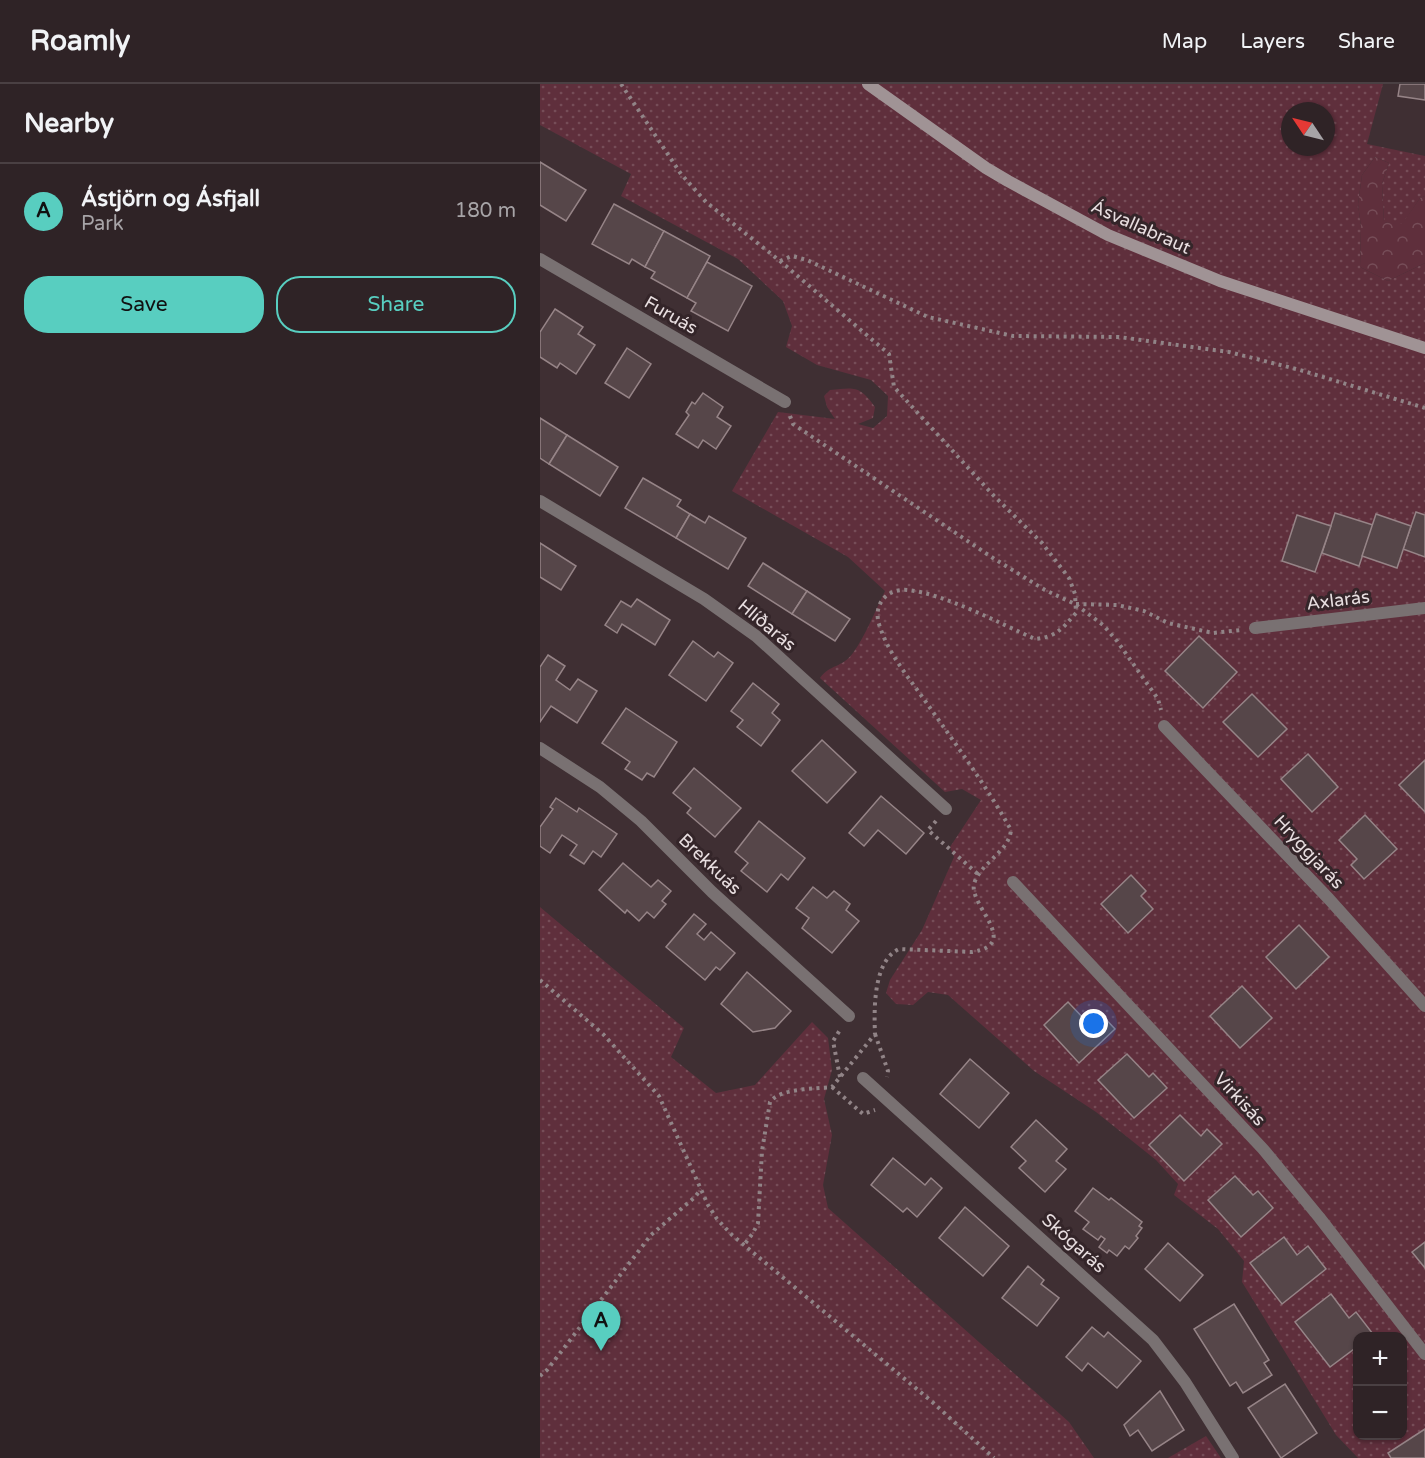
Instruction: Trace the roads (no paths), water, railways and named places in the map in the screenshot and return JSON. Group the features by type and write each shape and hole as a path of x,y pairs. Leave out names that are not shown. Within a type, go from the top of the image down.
{"main road":[{"name":"Ásvallabraut","path":"868,84 931,131 993,172 1108,235 1220,281 1425,348"}],"street":[{"name":"Furuás","path":"540,259 785,402"},
{"name":"Hlíðarás","path":"540,501 704,599 756,636 946,809"},
{"name":"Axlarás","path":"1255,628 1425,608"},
{"name":"Hryggjarás","path":"1164,726 1313,882 1425,1006"},
{"name":"Brekkuás","path":"540,748 600,787 641,821 712,892 849,1016"},
{"name":"Virkisás","path":"1013,882 1263,1149 1425,1354"},
{"name":"Skógarás","path":"863,1078 1153,1340 1185,1382 1233,1458"}],"place":[{"name":"Ástjörn og Ásfjall","path":"601,1351"}]}
